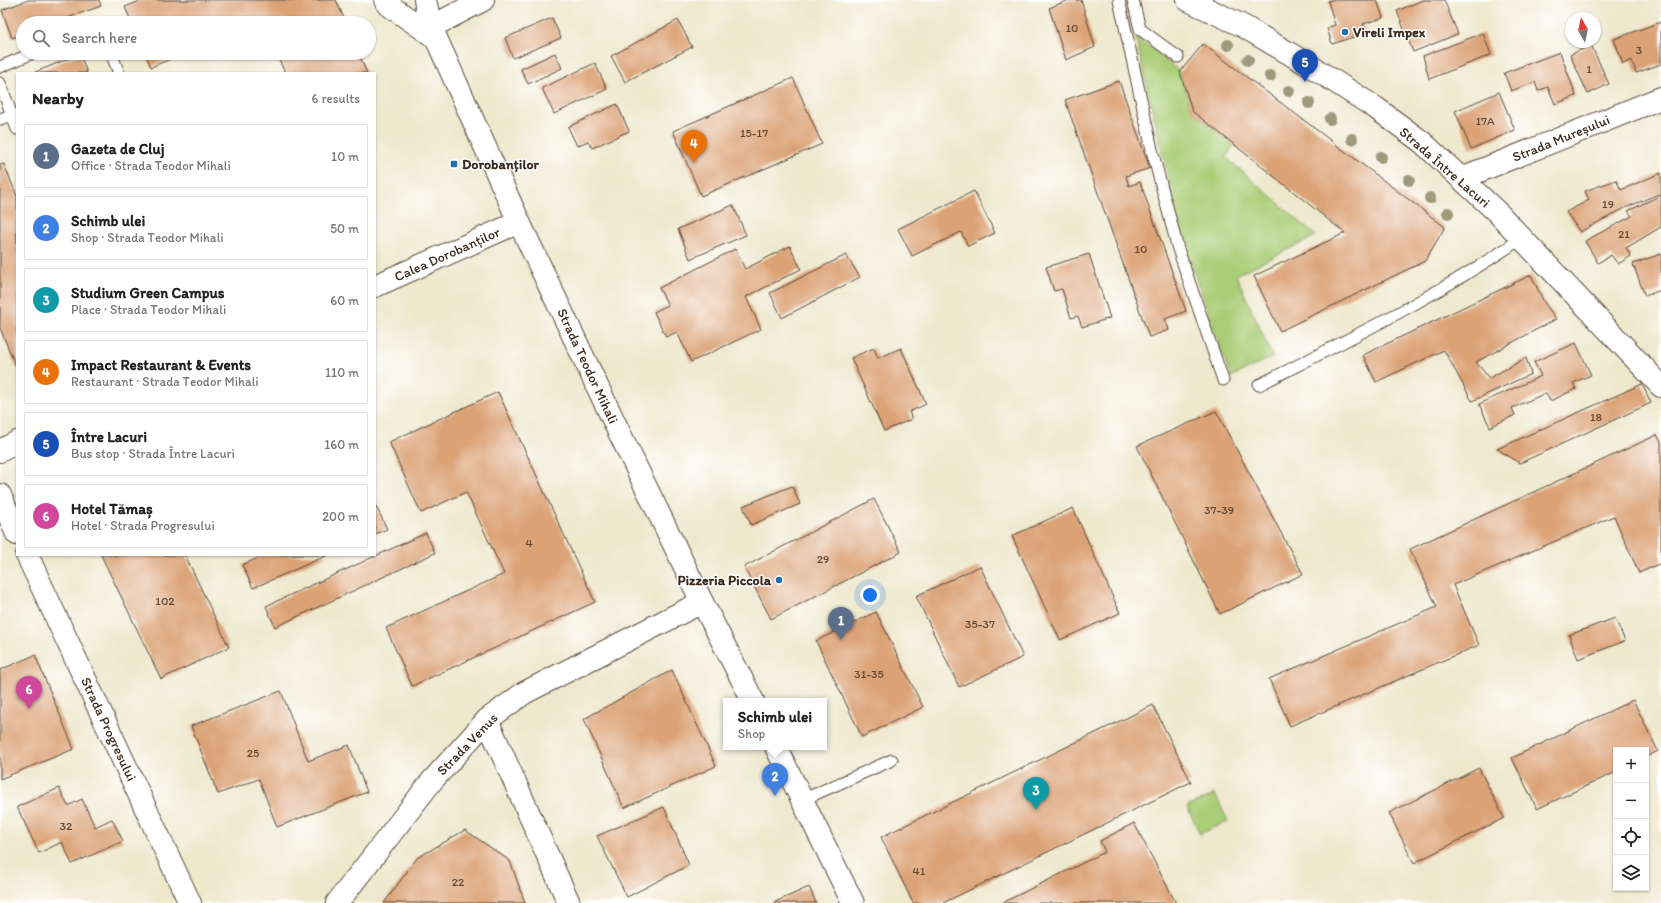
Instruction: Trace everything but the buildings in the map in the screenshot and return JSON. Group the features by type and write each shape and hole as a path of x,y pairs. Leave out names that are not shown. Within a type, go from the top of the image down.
{"street":[{"path":"385,0 390,6 433,33"},
{"path":"406,0 433,33"},
{"path":"425,0 433,33"},
{"path":"433,33 483,0"},
{"name":"Strada Între Lacuri","path":"1188,0 1243,26 1319,71 1376,108 1422,142 1462,178 1522,238 1661,386"},
{"name":"Strada Teodor Mihali","path":"433,33 519,222 702,602 751,698"},
{"name":"Strada Mureșului","path":"1462,178 1661,98"},
{"name":"Calea Dorobanților","path":"376,286 519,222"},
{"path":"0,451 16,443"},
{"path":"0,495 16,532"},
{"name":"Strada Progresului","path":"27,556 190,903"},
{"name":"Strada Venus","path":"337,903 431,782 487,720 524,693 702,602"},
{"path":"487,720 569,903"},
{"path":"777,750 822,843 853,903"}],"lane":[{"path":"1119,0 1153,154 1178,250 1223,380"},
{"path":"1133,0 1140,30 1178,57"},
{"path":"0,67 16,60"},
{"path":"114,60 119,72"},
{"path":"0,83 16,126"},
{"path":"0,120 12,115"},
{"path":"1259,385 1418,304 1493,258 1522,238"},
{"path":"802,800 892,760"}],"green space":[{"path":"1135,35 1180,72 1192,111 1234,145 1226,157 1316,236 1236,275 1273,357 1231,377 1184,245"},
{"path":"1215,794 1228,821 1200,834 1187,807"}],"place":[{"name":"Vireli Impex","path":"1345,32"},
{"name":"Între Lacuri","path":"1305,82"},
{"name":"Impact Restaurant & Events","path":"694,163"},
{"name":"Dorobanților","path":"454,164"},
{"name":"Pizzeria Piccola","path":"779,580"},
{"name":"Gazeta de Cluj","path":"841,640"},
{"name":"Hotel Tămaș","path":"29,709"},
{"name":"Schimb ulei","path":"775,796"},
{"name":"Studium Green Campus","path":"1036,810"}]}
